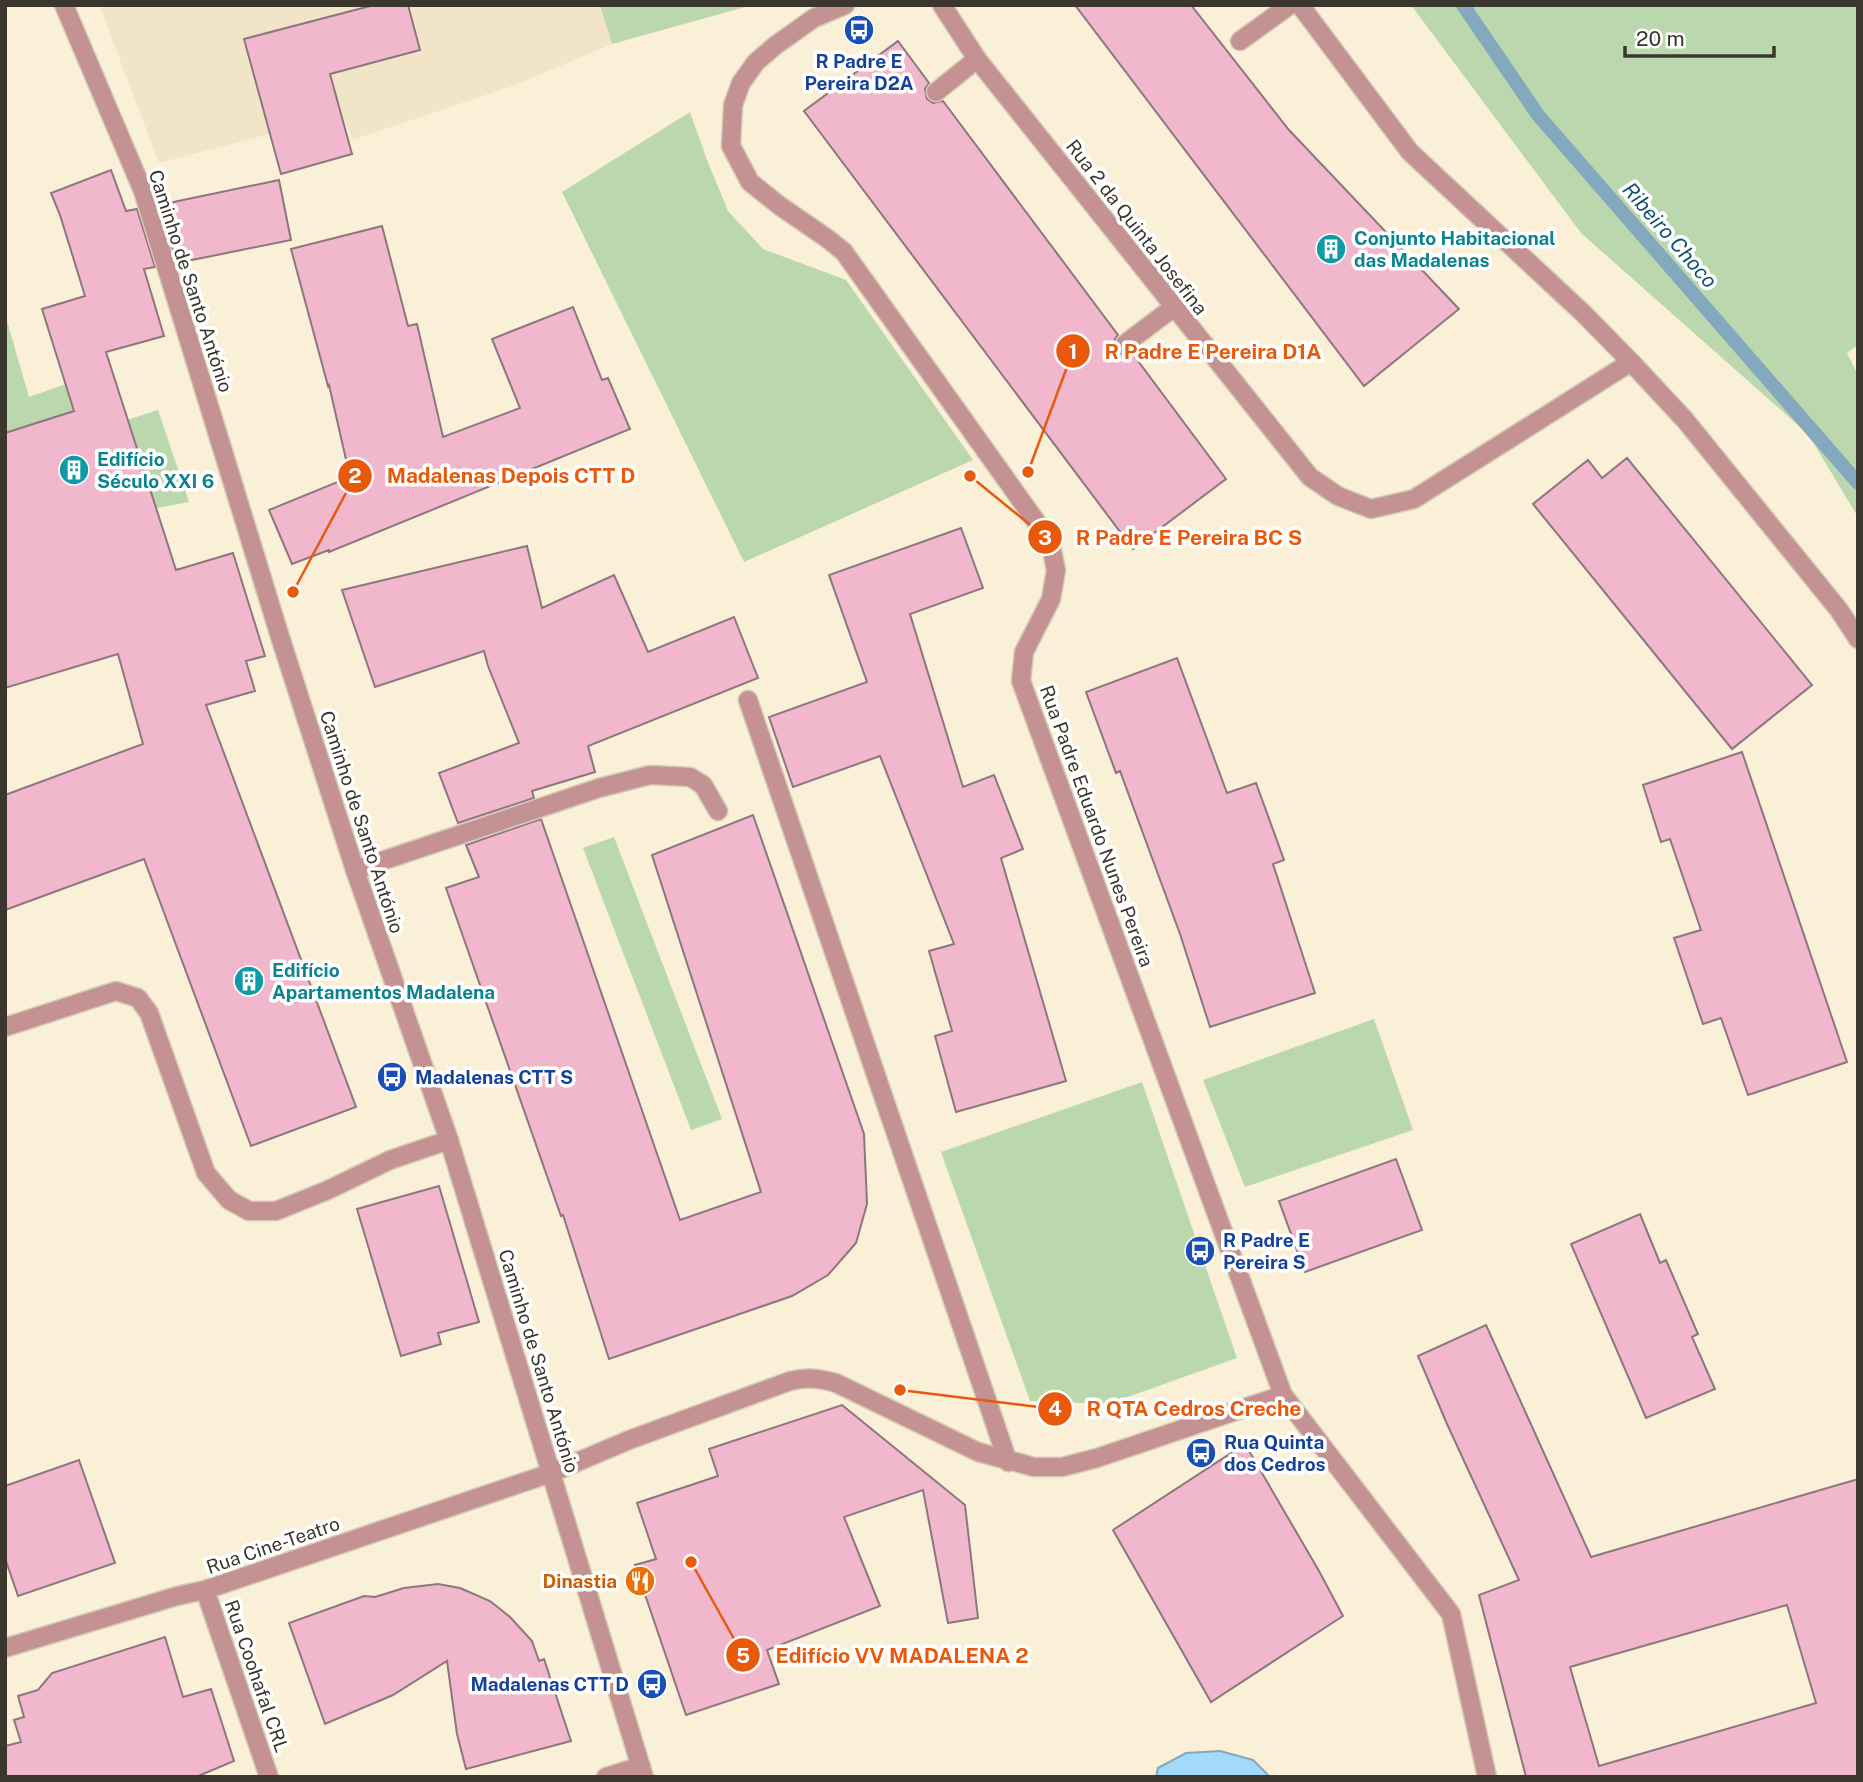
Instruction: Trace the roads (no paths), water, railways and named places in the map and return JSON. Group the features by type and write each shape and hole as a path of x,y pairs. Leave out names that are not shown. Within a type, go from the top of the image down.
{"street":[{"name":"Caminho de Santo António","path":"64,5 143,191 355,870 449,1140 643,1771"},
{"name":"Rua Padre Eduardo Nunes Pereira","path":"845,5 814,18 756,62 741,83 733,105 731,146 750,182 844,252 1050,541 1056,569 1051,600 1024,652 1021,681 1283,1395"},
{"name":"Rua 2 da Quinta Josefina","path":"943,5 977,59 1310,477 1338,496 1371,509 1414,499 1631,362"},
{"path":"1240,41 1290,5"},
{"path":"1300,5 1410,152 1584,314 1631,362 1685,421 1839,610 1858,639"},
{"path":"936,92 977,59"},
{"path":"1125,344 1174,307"},
{"path":"748,701 1008,1462"},
{"path":"355,870 599,788 650,775 690,777 703,785 718,811"},
{"path":"5,1027 116,991 138,998 149,1013 206,1172 229,1200 249,1212 276,1211 328,1191 390,1160 449,1140"},
{"path":"551,1473 629,1440 804,1378 821,1378 835,1383 978,1452 1034,1467 1062,1467 1139,1445 1283,1395 1451,1614 1487,1777"},
{"name":"Rua Cine-Teatro","path":"5,1648 205,1590 551,1473"},
{"name":"Rua Coohafal CRL","path":"205,1590 269,1777"},
{"path":"606,1777 643,1771"}],"water":[{"path":"1220,1751 1253,1760 1270,1777 1156,1777 1158,1768 1186,1753"}],"waterway":[{"name":"Ribeiro Choco","path":"1463,5 1538,115 1858,483"}],"place":[{"name":"R Padre E Pereira D2A","path":"859,30"},
{"name":"Conjunto Habitacional das Madalenas","path":"1331,249"},
{"name":"Edifício Século XXI 6","path":"74,470"},
{"name":"R Padre E Pereira D1A","path":"1028,472"},
{"name":"R Padre E Pereira BC S","path":"970,476"},
{"name":"Madalenas Depois CTT D","path":"293,592"},
{"name":"Edifício Apartamentos Madalena","path":"249,981"},
{"name":"Madalenas CTT S","path":"392,1077"},
{"name":"R Padre E Pereira S","path":"1200,1251"},
{"name":"R QTA Cedros Creche","path":"900,1390"},
{"name":"Rua Quinta dos Cedros","path":"1201,1453"},
{"name":"Edifício VV MADALENA 2","path":"691,1562"},
{"name":"Dinastia","path":"640,1581"},
{"name":"Madalenas CTT D","path":"652,1684"}]}
